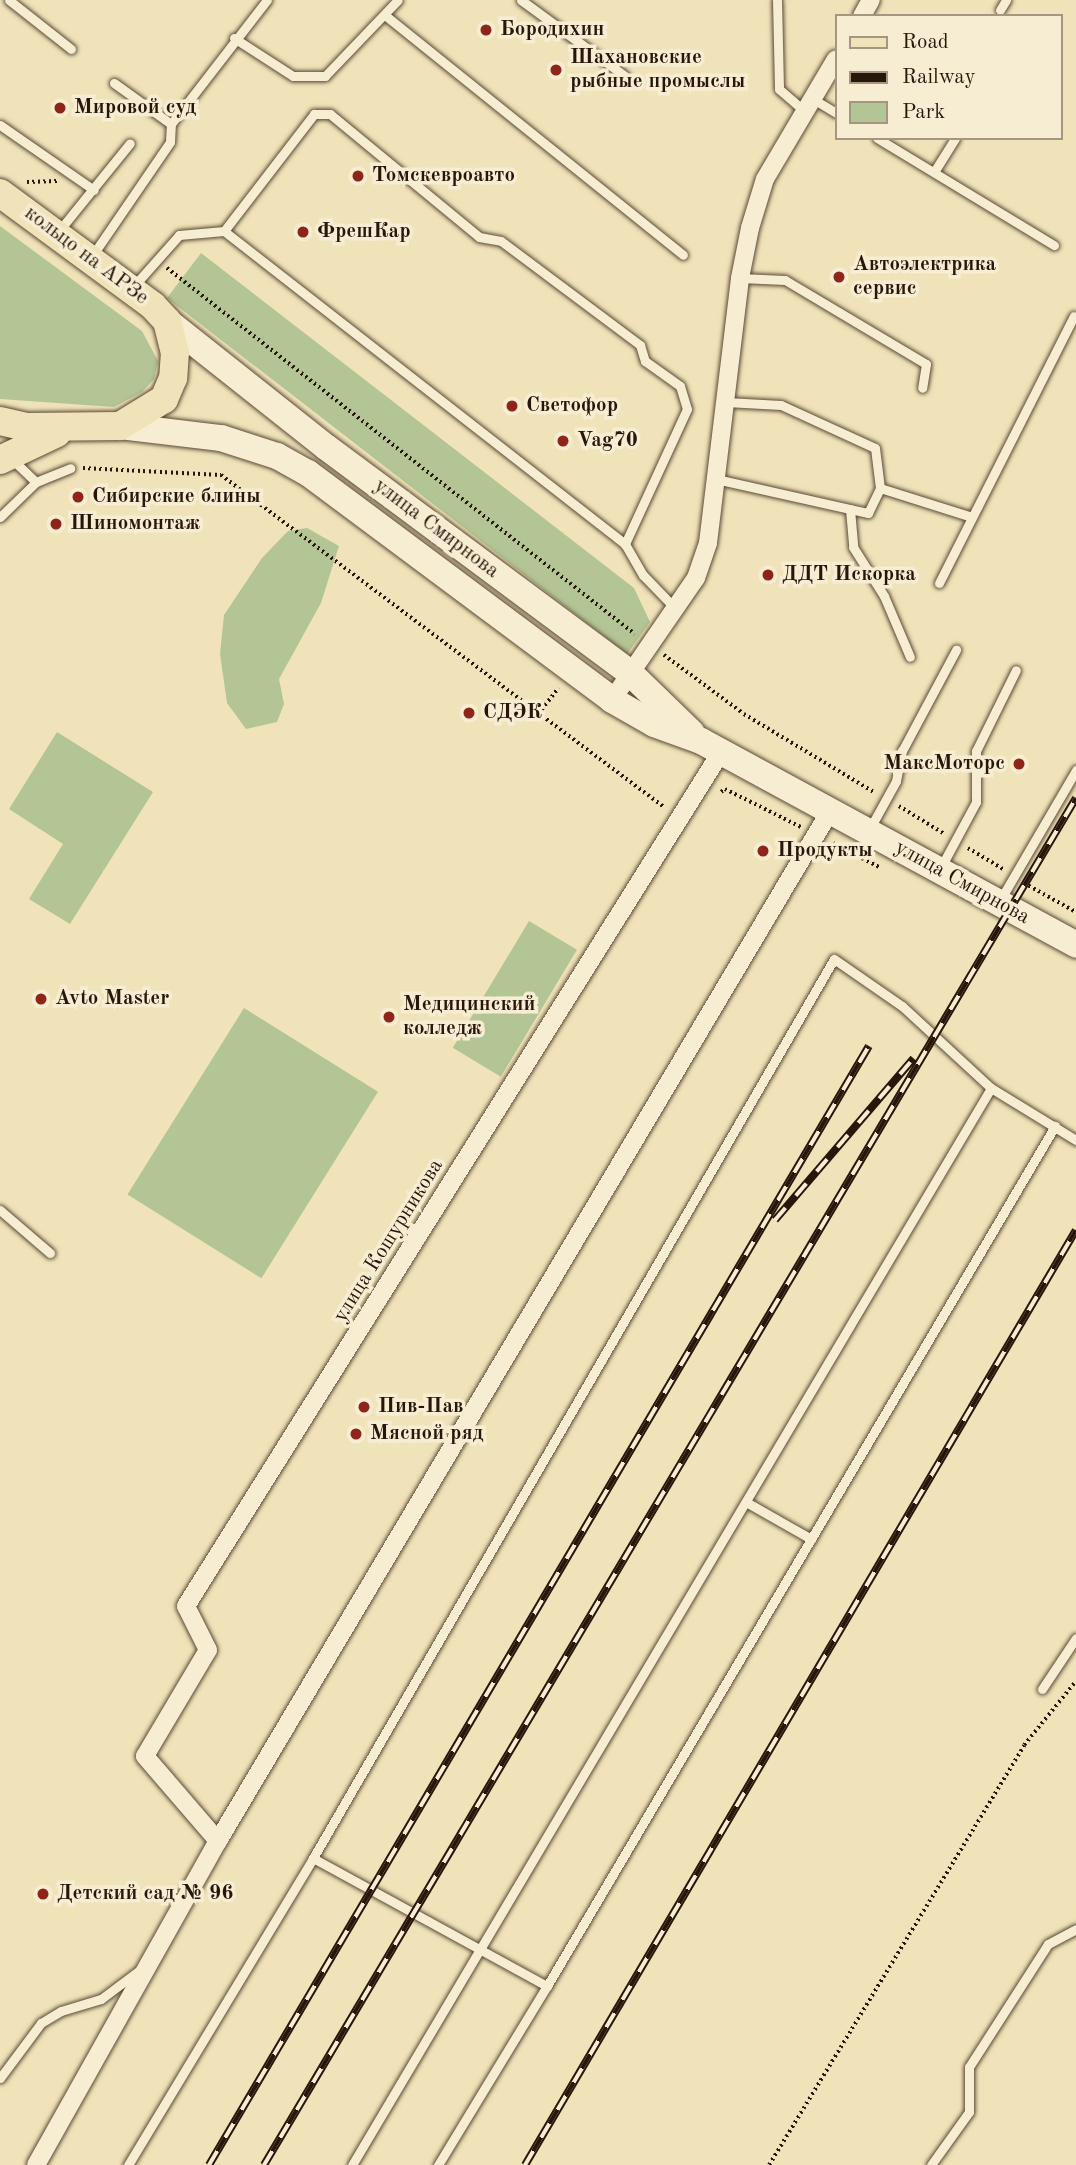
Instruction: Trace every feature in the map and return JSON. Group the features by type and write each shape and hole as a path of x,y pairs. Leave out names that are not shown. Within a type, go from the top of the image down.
{"main road":[{"name":"кольцо на АРЗе","path":"0,421 69,429 120,426 164,399 173,378 174,352 167,321 132,288 57,233 10,187"},
{"name":"улица Смирнова","path":"167,321 326,447 630,673 711,747"},
{"name":"улица Смирнова","path":"120,426 221,438 278,456 308,473 612,699 654,724 711,747 1076,945"},
{"path":"3,453 69,429"}],"street":[{"path":"612,699 696,578 708,543 740,278 765,179 834,62"},
{"name":"улица Кошурникова","path":"218,1841 145,1756 208,1650 186,1606 679,818 711,747"},
{"path":"36,2165 218,1841 830,811"}],"lane":[{"path":"9,0 71,49"},
{"path":"90,259 170,142 171,124 234,38 267,0"},
{"path":"234,38 293,76 326,76 386,16 398,0"},
{"path":"521,0 625,76"},
{"path":"778,0 779,89 809,106 834,112"},
{"path":"1000,10 1006,0"},
{"path":"386,16 683,255"},
{"path":"114,83 171,124"},
{"path":"224,231 314,114 330,114 479,237 501,241 640,345 645,360 680,386 687,409 625,544"},
{"path":"0,125 94,190"},
{"path":"880,140 1054,245"},
{"path":"934,172 954,140"},
{"path":"57,233 130,143"},
{"path":"132,288 179,236 224,231 625,544 643,575 676,608"},
{"path":"740,278 785,280 926,364 922,388"},
{"path":"939,583 1074,316"},
{"path":"716,478 868,513 880,488 875,448 781,405 726,402"},
{"path":"3,453 37,482"},
{"path":"0,517 37,482 70,468"},
{"path":"880,488 972,517"},
{"path":"850,509 853,547 884,596 910,657"},
{"path":"869,832 896,782 902,751 956,650"},
{"path":"939,870 976,802 976,751 1016,670"},
{"path":"999,903 1076,770"},
{"path":"128,2165 313,1858 834,959 902,1006 991,1088 1076,1140"},
{"path":"352,2165 991,1088"},
{"path":"438,2165 547,1986 1055,1126"},
{"path":"0,1210 50,1252"},
{"path":"746,1502 811,1539"},
{"path":"1042,1689 1076,1638"},
{"path":"313,1858 547,1986"},
{"path":"931,2165 969,2112 969,2067 1048,1944 1076,1930"},
{"path":"0,2078 41,2023 61,2011 101,1999 149,1963"}],"path":[{"path":"10,187 54,182 72,174"},
{"path":"157,260 650,645 744,714 1076,912"},
{"path":"70,468 221,475 679,818"},
{"path":"714,796 725,789 889,872"},
{"path":"769,2165 1024,1745 1076,1681"}],"green space":[{"path":"0,226 142,331 158,361 154,379 142,392 114,407 0,399"},
{"path":"201,253 634,588 650,622 627,654 167,298"},
{"path":"307,528 339,546 321,603 279,679 284,704 277,722 246,729 227,703 220,654 224,615 262,558 288,531"},
{"path":"57,732 153,792 70,924 29,899 63,844 9,809"},
{"path":"529,921 577,950 501,1077 453,1048"},
{"path":"244,1008 378,1092 261,1278 127,1195"}],"railway":[{"path":"264,2165 1076,798"},
{"path":"209,2165 869,1046"},
{"path":"775,1220 914,1058"},
{"path":"525,2165 1076,1230"}],"place":[{"name":"Бородихин","path":"486,30"},
{"name":"Шахановские рыбные промыслы","path":"556,70"},
{"name":"Мировой суд","path":"60,108"},
{"name":"Томскевроавто","path":"358,176"},
{"name":"ФрешКар","path":"303,232"},
{"name":"Автоэлектрика сервис","path":"839,277"},
{"name":"Светофор","path":"512,406"},
{"name":"Vag70","path":"563,441"},
{"name":"Сибирские блины","path":"78,497"},
{"name":"Шиномонтаж","path":"56,524"},
{"name":"ДДТ Искорка","path":"768,575"},
{"name":"СДЭК","path":"469,713"},
{"name":"МаксМоторс","path":"1019,764"},
{"name":"Продукты","path":"763,851"},
{"name":"Avto Master","path":"41,999"},
{"name":"Медицинский колледж","path":"389,1017"},
{"name":"Пив-Пав","path":"364,1407"},
{"name":"Мясной ряд","path":"356,1434"},
{"name":"Детский сад № 96","path":"43,1894"}]}
